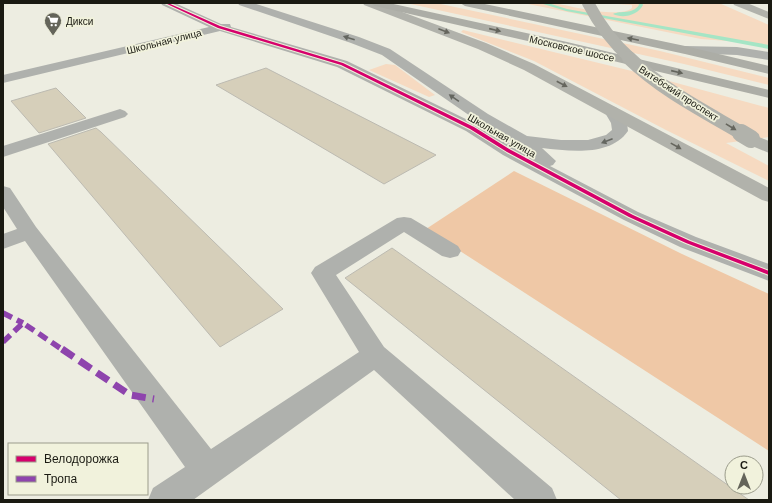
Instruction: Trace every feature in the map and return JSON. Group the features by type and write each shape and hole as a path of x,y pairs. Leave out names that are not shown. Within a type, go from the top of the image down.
{"highway":[{"name":"Московское шоссе","path":"375,3 769,94"},
{"name":"Московское шоссе","path":"465,3 685,50 769,70"}],"main road":[{"path":"368,3 529,67 769,196"},
{"name":"Витебский проспект","path":"588,3 607,35 635,64 708,113 769,148"},
{"path":"738,3 769,16"}],"street":[{"path":"166,3 220,28 240,23"},
{"name":"Школьная улица","path":"243,3 355,40 378,60 523,140 579,189"},
{"path":"254,19 279,15"},
{"name":"Школьная улица","path":"3,79 220,28 342,64 472,128 508,151 631,216 688,242 769,273"},
{"path":"685,50 737,51 769,56"},
{"path":"83,60 91,73"},
{"path":"342,64 378,60"},
{"path":"523,140 586,146 604,142 614,137 620,131 619,123 612,111"},
{"path":"3,152 120,114"},
{"path":"3,192 29,232 208,471"},
{"path":"450,250 404,223 323,273 375,355 540,500"},
{"path":"3,242 29,232"},
{"path":"165,500 375,355"}],"shaded area":[{"path":"550,2 594,11 617,12 626,11 632,8 632,5 603,3 719,3 769,25 769,48 741,42 701,39 523,3"},
{"path":"406,3 436,3 660,51 769,78 769,85 684,64"},
{"path":"463,30 636,72 769,108 769,137 726,143 769,166 769,181 666,130 534,61 461,32"},
{"path":"386,64 395,65 435,95 429,97 369,70"},
{"path":"514,171 682,254 769,294 769,451 426,229"}],"building":[{"path":"266,68 436,155 384,184 216,85"},
{"path":"56,88 86,118 39,133 11,101"},
{"path":"96,128 283,309 220,347 48,144"},
{"path":"392,248 724,482 724,495 742,495 749,500 621,500 345,278"}],"waterway":[{"path":"542,3 563,8"},
{"path":"615,14 628,14 638,10 641,5 640,3"},
{"path":"557,7 566,10 769,47"}],"marked path":[{"path":"3,313 23,323"},
{"path":"3,342 23,323 130,395 154,399"}],"cycle path":[{"path":"166,3 219,27 342,64 472,128 509,151 631,216 688,242 769,273"}],"place":[{"name":"Дикси","path":"53,36"}]}
